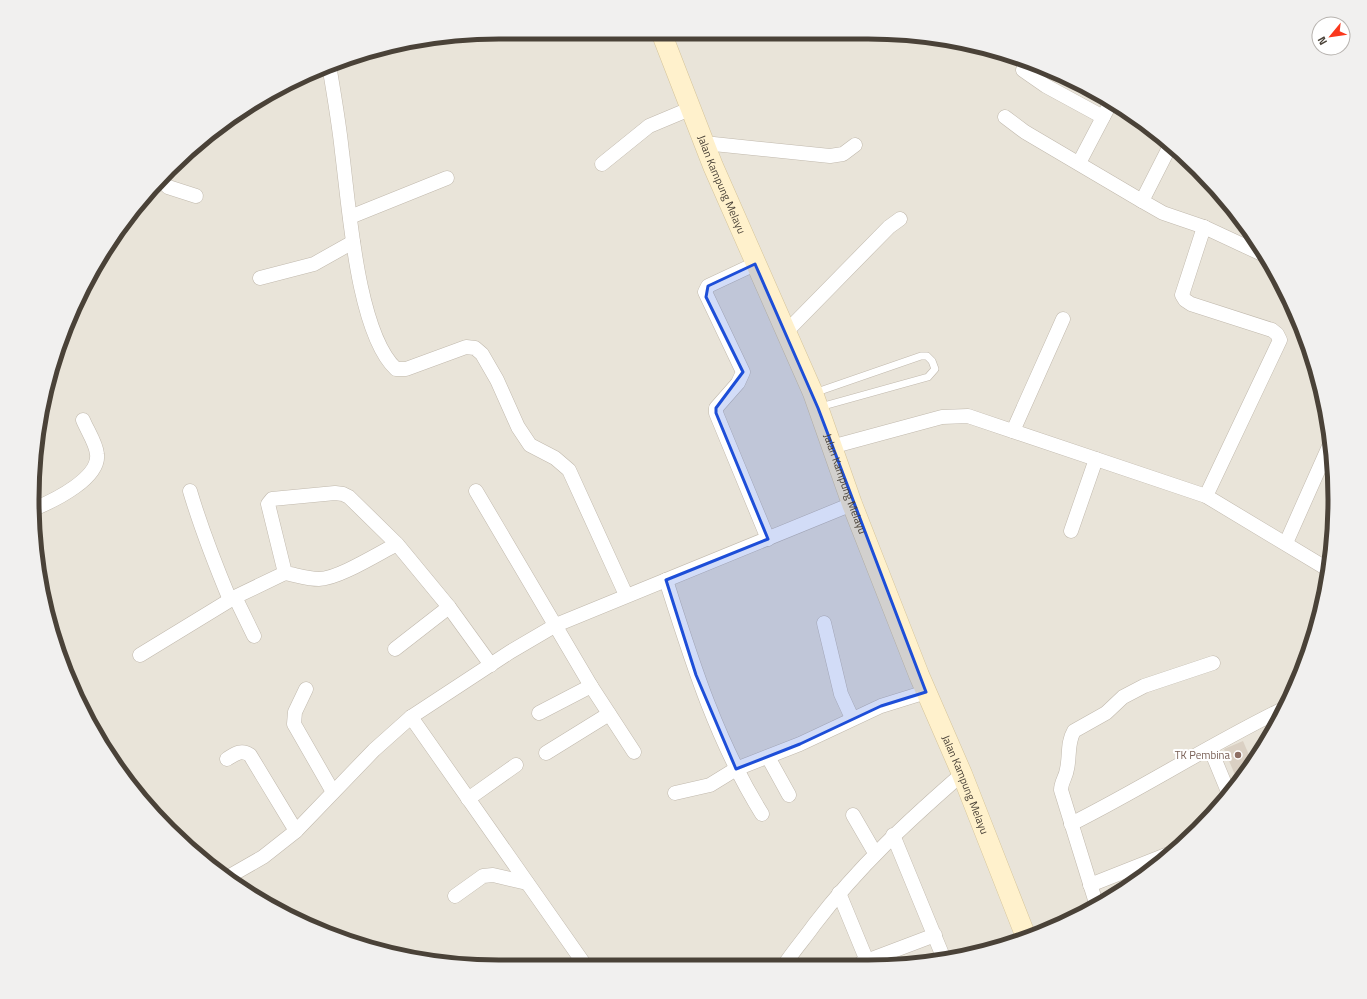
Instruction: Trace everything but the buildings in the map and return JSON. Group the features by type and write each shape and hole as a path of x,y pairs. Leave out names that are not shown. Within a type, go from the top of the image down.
{"main road":[{"name":"Jalan Kampung Melayu","path":"664,39 692,108 704,143 755,264 816,401 852,504 926,692 962,774 1024,933"}],"street":[{"path":"1023,70 1046,86 1103,117"},
{"path":"330,71 353,242 367,313 389,362 396,369 406,369 466,347 475,348 482,354 500,386 518,427 530,445 555,458 569,470 626,595"},
{"path":"602,164 649,126 692,108"},
{"path":"1079,163 1109,108"},
{"path":"1005,117 1025,132 1142,202 1163,213 1204,227 1254,250"},
{"path":"704,143 830,156 843,154 855,144"},
{"path":"1142,202 1168,150"},
{"path":"350,217 447,178"},
{"path":"165,184 168,187 196,196"},
{"path":"785,333 889,227 900,219"},
{"path":"1204,227 1182,295 1185,300 1191,304 1272,330 1277,334 1280,340 1206,496"},
{"path":"260,278 314,264 353,242"},
{"path":"755,264 708,286 705,292 743,372 738,383 716,408 716,413 768,539"},
{"path":"1013,431 1064,319"},
{"path":"831,447 942,417 968,416 1206,496 1323,566"},
{"path":"39,507 53,501 73,488 84,480 97,465 97,453 83,420"},
{"path":"1286,543 1326,454"},
{"path":"1071,531 1096,459"},
{"path":"190,491 206,542 232,598 254,636"},
{"path":"476,492 591,686 634,752"},
{"path":"285,573 268,504 272,499 343,494 349,497 397,544 449,607 492,665"},
{"path":"233,874 263,857 296,831 374,750 411,718 556,625 626,595 852,504"},
{"path":"140,655 232,598 285,573 319,579 346,570 397,544"},
{"path":"666,580 696,675 736,769 762,814"},
{"path":"395,649 449,607"},
{"path":"824,623 841,694 852,718"},
{"path":"1095,900 1061,790 1061,783 1068,768 1071,736 1074,731 1106,713 1123,697 1144,686 1213,663"},
{"path":"539,713 591,686"},
{"path":"306,689 295,712 294,724 333,792"},
{"path":"675,793 710,785 736,769 800,744 852,718 881,706 926,692"},
{"path":"546,753 609,714"},
{"path":"1071,824 1152,782 1210,748 1273,717"},
{"path":"411,718 582,960"},
{"path":"1210,748 1226,788"},
{"path":"227,758 242,752 246,752 253,758 296,831"},
{"path":"768,756 789,795"},
{"path":"468,799 516,765"},
{"path":"788,960 839,893 876,853 893,835 962,774"},
{"path":"853,815 876,853"},
{"path":"893,835 942,954"},
{"path":"1090,885 1155,859"},
{"path":"455,896 483,876 493,875 527,883"},
{"path":"839,893 863,960"},
{"path":"869,960 935,935"}],"lane":[{"path":"921,356 927,356 934,365 935,369 928,377 816,401 921,356"}],"highlighted area":[{"path":"755,264 818,408 926,692 881,706 800,744 736,769 696,675 666,580 768,539 716,413 716,408 743,372 706,297 708,286"}],"shaded area":[{"path":"868,39 928,43 957,48 1016,63 1071,86 1098,101 1148,134 1171,153 1214,196 1233,219 1266,269 1281,296 1304,351 1319,410 1324,439 1327,469 1327,530 1324,560 1312,619 1304,648 1281,703 1266,730 1233,780 1214,803 1171,846 1148,865 1123,882 1071,913 1016,936 957,951 928,956 868,960 469,959 439,956 380,944 351,936 296,913 269,898 219,865 196,846 153,803 134,780 117,755 86,703 63,648 48,589 43,560 39,500 43,439 55,380 63,351 74,323 86,296 101,269 134,219 174,174 219,134 269,101 296,86 351,63 410,48 469,40"}],"place":[{"name":"TK Pembina","path":"1238,755"}]}
